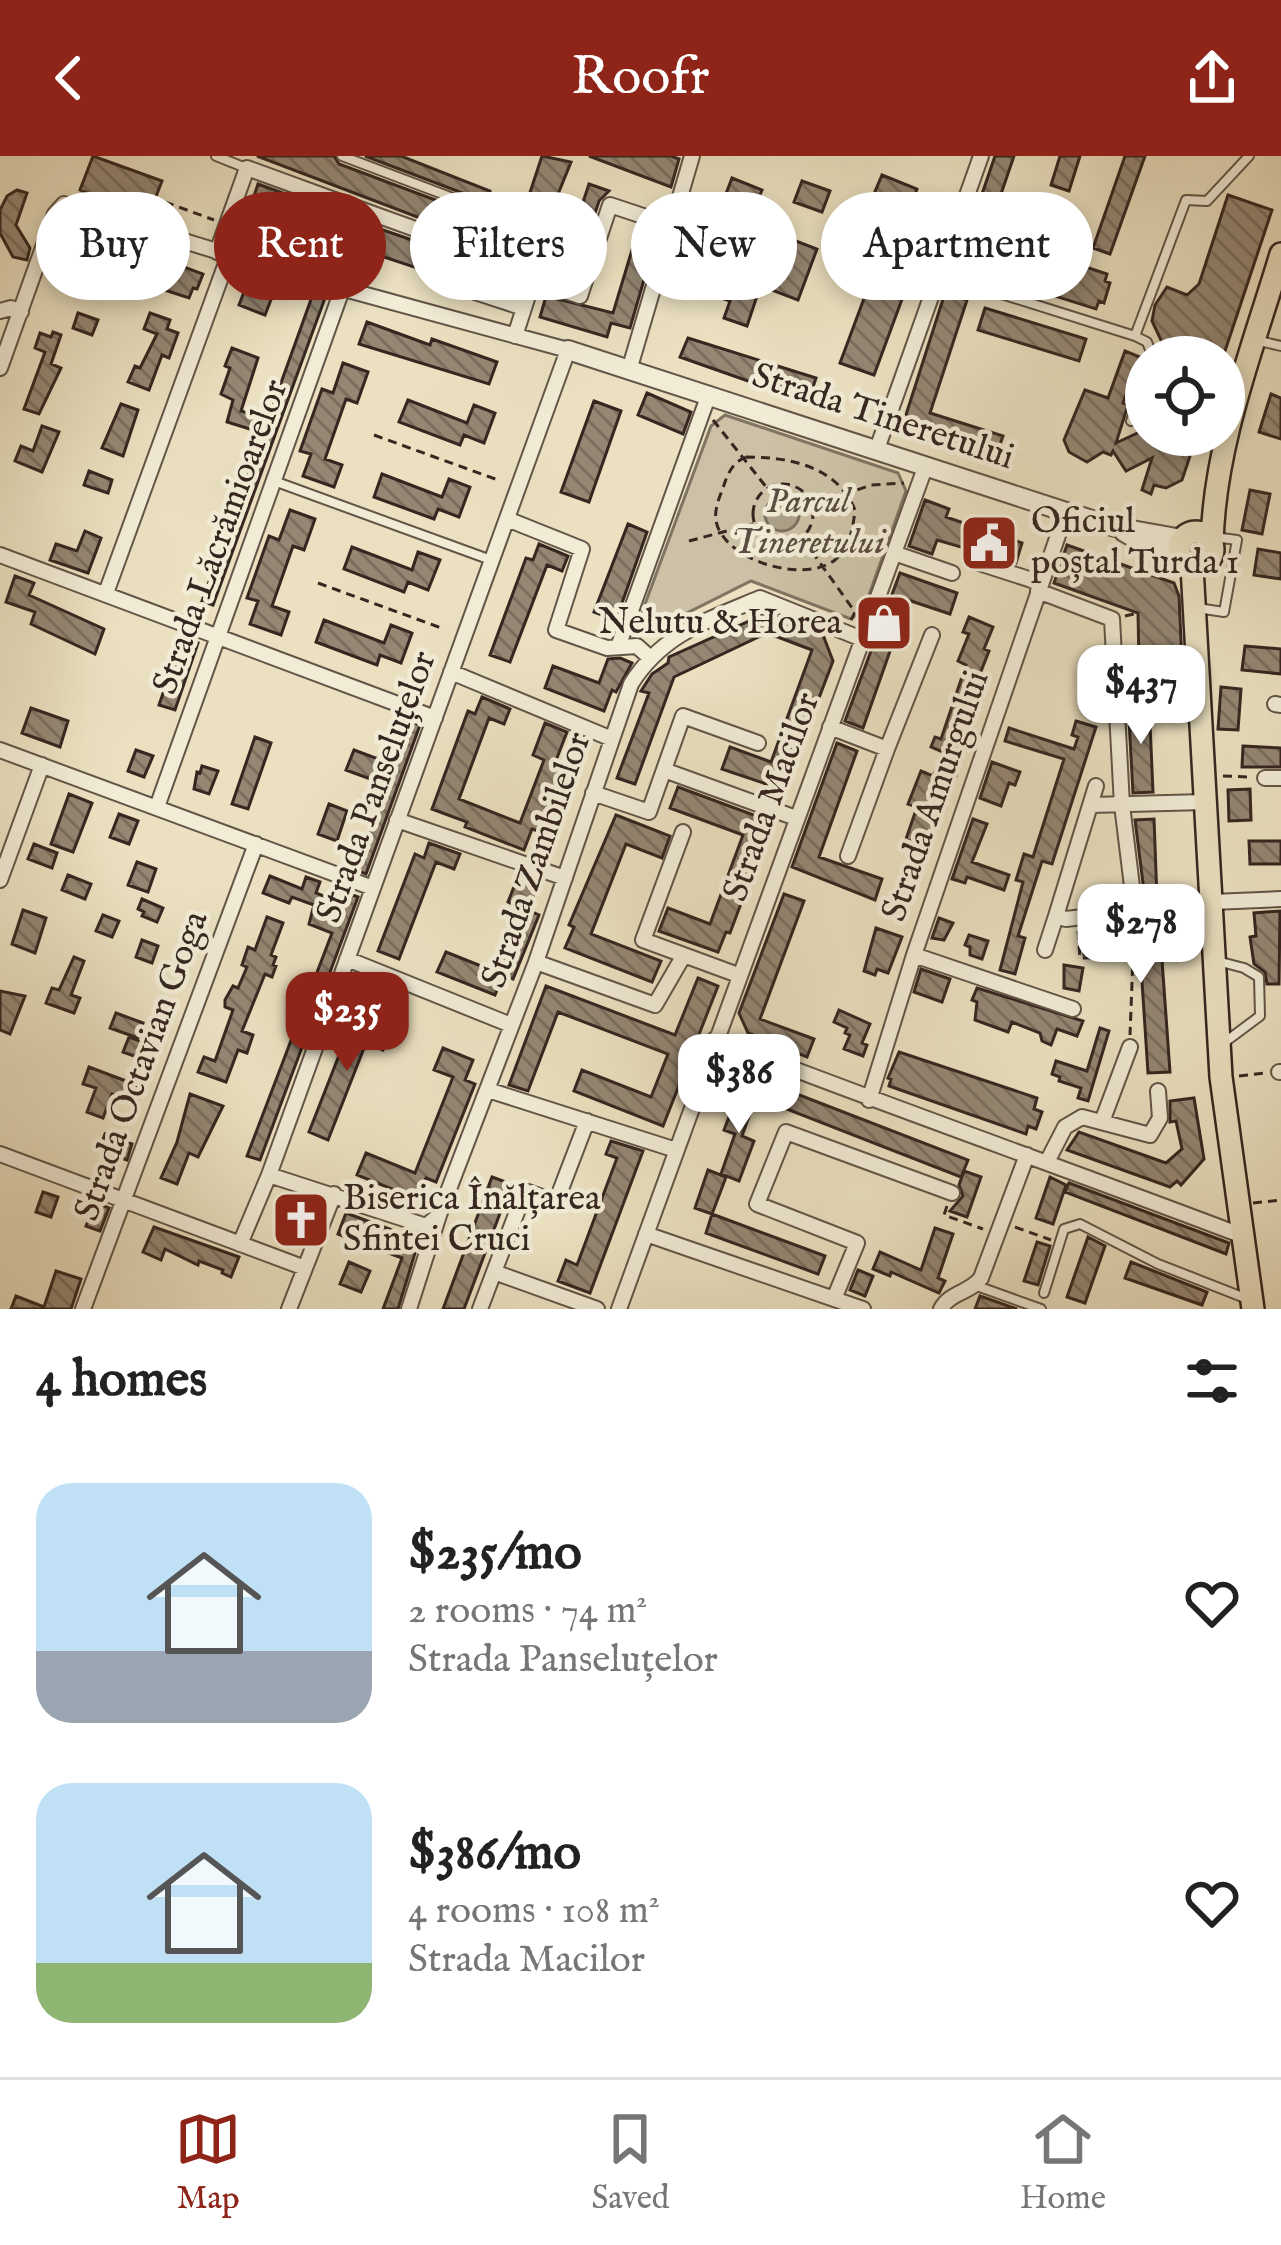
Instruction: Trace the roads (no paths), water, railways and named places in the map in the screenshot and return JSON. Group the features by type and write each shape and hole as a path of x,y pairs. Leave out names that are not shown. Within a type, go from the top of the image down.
{"main road":[{"path":"1252,1305 1222,1077 1204,802 1197,547 1281,254"},
{"path":"1197,547 1204,609 1199,651"}],"street":[{"path":"681,192 692,156"},
{"path":"968,192 981,156"},
{"path":"238,192 247,168 311,192"},
{"name":"Strada Tineretului","path":"21,312 56,214 64,204 214,251"},
{"path":"515,336 533,280 580,296 610,205 631,212"},
{"path":"106,592 214,280"},
{"name":"Strada Tineretului","path":"386,299 630,368 707,402 877,449 1066,512 1197,547"},
{"name":"Strada Lăcrămioarelor","path":"157,807 338,300"},
{"path":"500,300 524,308"},
{"path":"630,368 649,300"},
{"path":"877,449 930,300"},
{"path":"0,311 21,312 0,368"},
{"name":"Strada Panseluțelor","path":"240,1244 568,350"},
{"path":"618,647 707,402"},
{"name":"Strada Macilor","path":"619,1309 926,465"},
{"name":"Strada Amurgului","path":"868,1100 1066,512"},
{"path":"507,519 582,549 556,629 607,648 637,646 648,656 694,626 760,598 862,639"},
{"path":"894,553 952,573"},
{"path":"0,555 435,718"},
{"path":"979,563 1112,619 1122,805 1136,911"},
{"path":"848,856 932,635"},
{"name":"Strada Zambilelor","path":"409,1309 631,684 648,656"},
{"path":"452,672 611,739"},
{"path":"593,793 649,812 683,716 758,743"},
{"path":"830,728 887,749"},
{"path":"0,750 373,888"},
{"path":"0,880 42,765"},
{"path":"664,770 796,818"},
{"path":"1046,950 1096,786"},
{"path":"1091,805 1204,802"},
{"path":"397,820 565,878"},
{"path":"683,832 643,940 738,976"},
{"name":"Strada Octavian Goga","path":"83,1309 256,844"},
{"path":"1056,916 1279,901"},
{"path":"914,955 1073,1009"},
{"path":"536,962 655,1005 684,956"},
{"path":"347,959 511,1024"},
{"path":"715,1040 1243,1236"},
{"path":"1103,1120 1130,1047"},
{"path":"488,1090 676,1150"},
{"path":"1047,1162 1065,1127 1082,1117 1150,1135 1160,1118 1158,1091"},
{"path":"480,1309 525,1191 556,1202 587,1121"},
{"path":"835,1299 857,1243 757,1204 786,1132 952,1193"},
{"path":"0,1154 304,1268"},
{"path":"941,1309 945,1300 975,1286 1027,1155"},
{"path":"268,1175 426,1226 439,1215"},
{"path":"290,1309 334,1194"},
{"path":"646,1234 863,1309"},
{"path":"494,1272 597,1309"}],"lane":[{"path":"216,156 247,168"},
{"path":"342,156 437,192"},
{"path":"1022,300 1136,336 1186,200 1207,201 1249,156"},
{"path":"1256,340 1281,346"},
{"path":"272,480 492,560"},
{"path":"1197,547 1237,540 1224,612 1204,609"},
{"path":"1216,961 1259,977 1260,1016 1220,1046"},
{"path":"1044,1293 1064,1229 1080,1224 1252,1305"},
{"path":"975,1286 1042,1309"}],"place":[{"name":"Oficiul poștal Turda 1","path":"989,543"},
{"name":"Nelutu & Horea","path":"884,623"},
{"name":"Biserica Înălțarea Sfintei Cruci","path":"301,1220"}],"park label":[{"name":"Parcul Tineretului","path":"808,522"}]}
